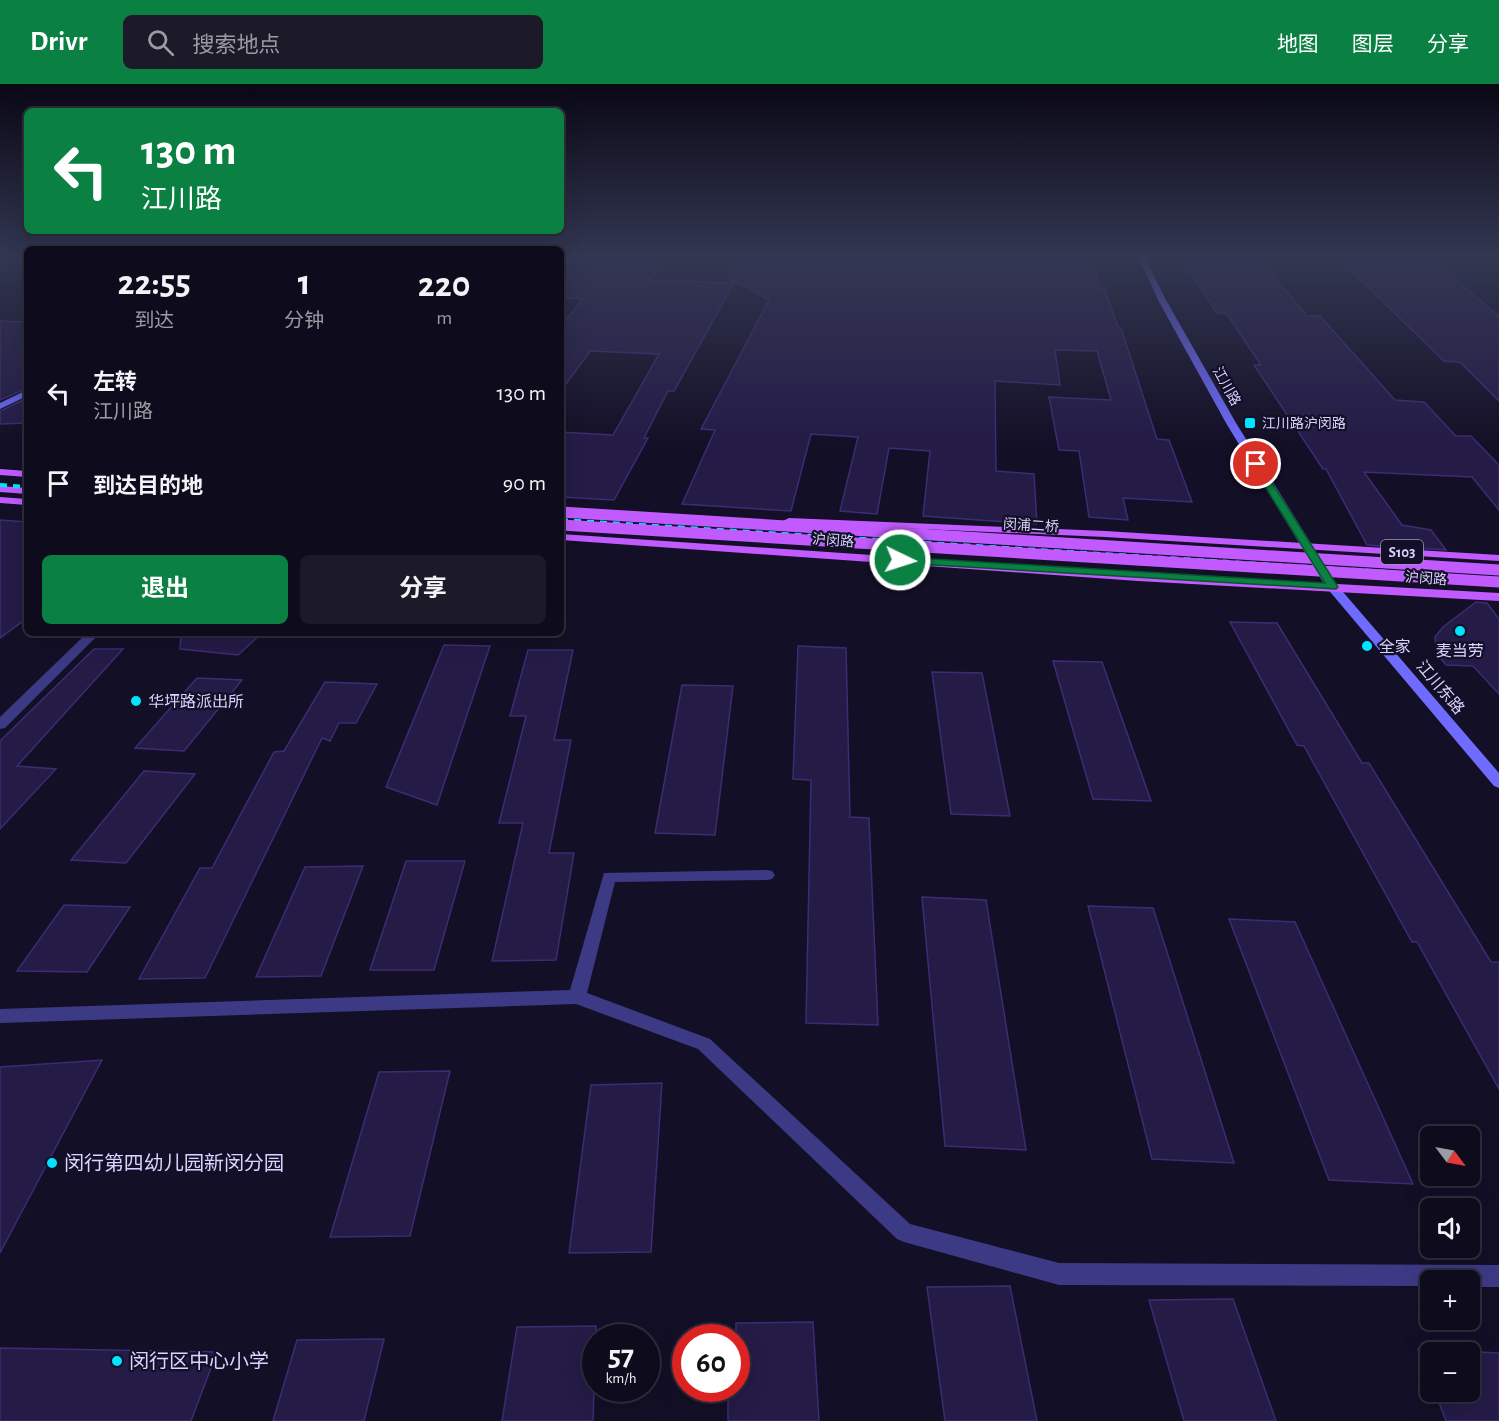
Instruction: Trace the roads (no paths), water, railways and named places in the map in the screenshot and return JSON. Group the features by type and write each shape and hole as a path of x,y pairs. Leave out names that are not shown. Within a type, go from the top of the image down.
{"main road":[{"name":"江川路","path":"1175,318 1231,423 1332,587"},
{"path":"0,406 24,394"},
{"path":"0,474 24,476"},
{"path":"0,489 24,491"},
{"path":"0,500 24,502"},
{"name":"沪闵路","path":"564,510 1305,545 1499,558"},
{"name":"闵浦二桥","path":"564,510 1499,570"},
{"name":"闵浦二桥","path":"564,525 1499,582"},
{"name":"沪闵路","path":"564,537 1138,577 1499,597"},
{"name":"江川东路","path":"1332,587 1499,783"}],"street":[{"path":"0,725 91,636"}],"lane":[{"path":"577,997 609,877 767,875"},
{"path":"0,1016 577,997 704,1044 904,1232 1059,1274 1499,1276"}],"railway":[{"path":"0,485 24,487"},
{"path":"564,520 1499,579"}],"place":[{"name":"江川路沪闵路","path":"1250,423"},
{"name":"麦当劳","path":"1460,631"},
{"name":"全家","path":"1367,646"},
{"name":"华坪路派出所","path":"136,701"},
{"name":"闵行第四幼儿园新闵分园","path":"52,1163"},
{"name":"闵行区中心小学","path":"117,1361"}]}
